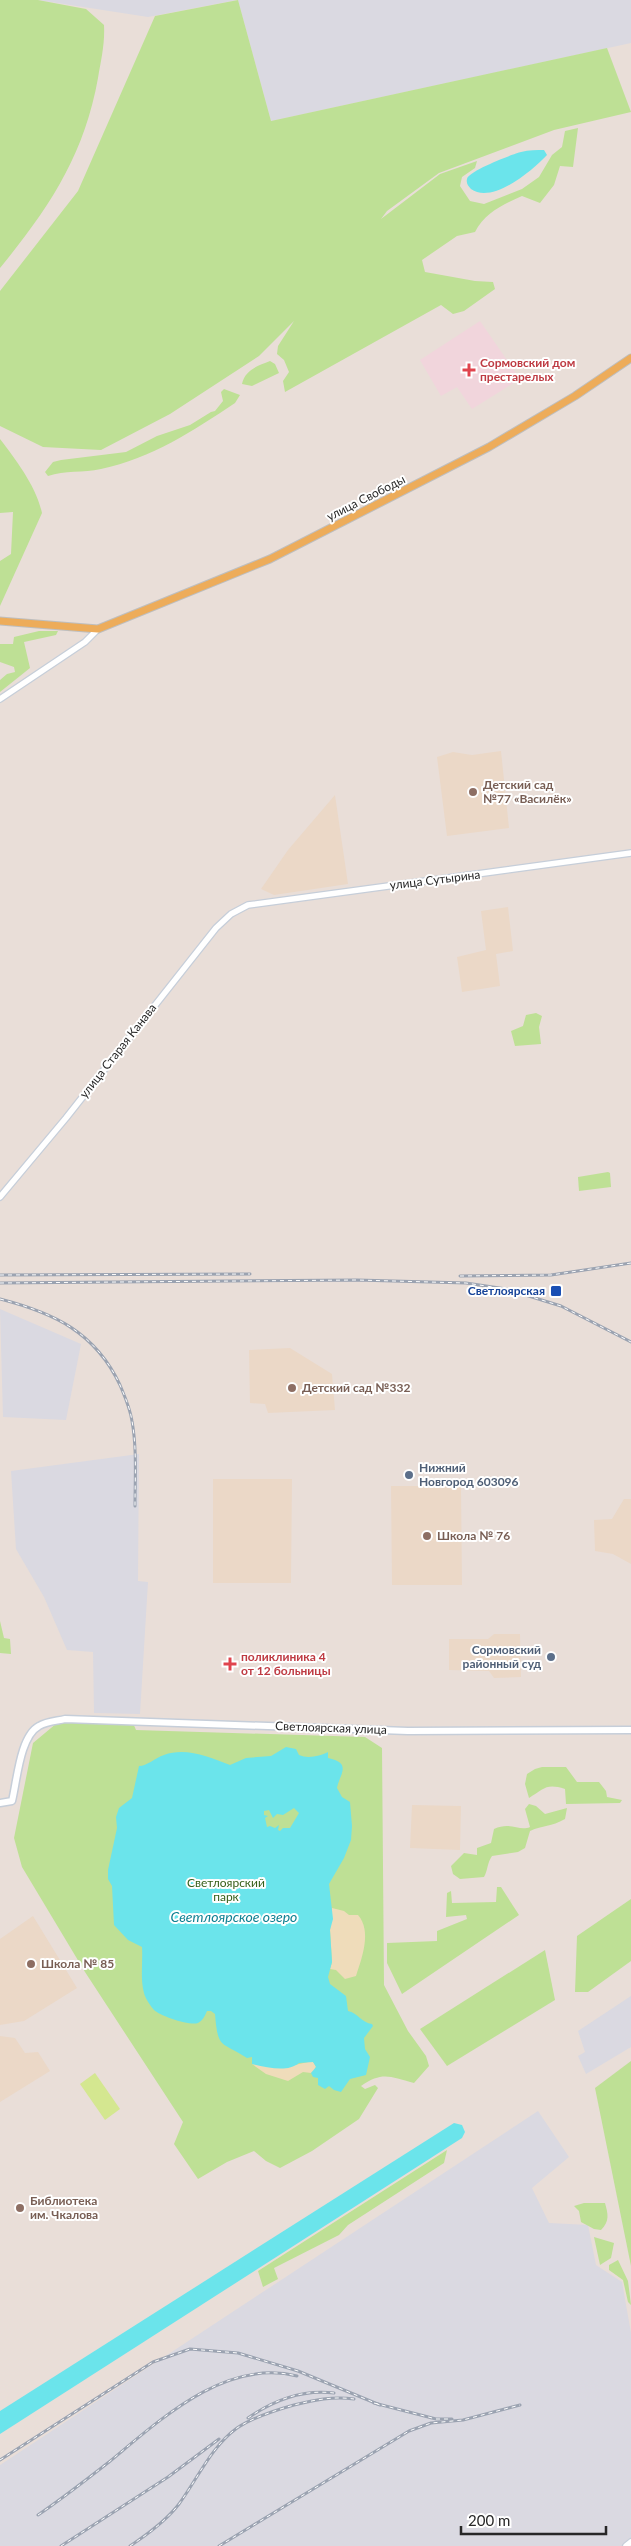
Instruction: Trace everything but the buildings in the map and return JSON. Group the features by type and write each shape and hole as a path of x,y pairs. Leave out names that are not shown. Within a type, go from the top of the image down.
{"main road":[{"name":"улица Свободы","path":"98,629 270,559 424,481 514,434 631,358"},
{"path":"0,621 98,629"},
{"name":"Светлоярская улица","path":"0,1803 12,1801 26,1742 33,1730 46,1723 65,1719 408,1731 631,1730"}],"street":[{"path":"0,699 86,642 98,629"},
{"name":"улица Сутырина","path":"240,908 298,897 538,868 631,853"},
{"name":"улица Старая Канава","path":"0,1197 216,928 240,908"},
{"path":"626,2546 631,2542"}],"shaded area":[{"path":"38,0 237,0 148,17"},
{"path":"238,0 631,0 631,43 271,121"},
{"name":"Сормовский дом престарелых","path":"480,321 520,379 472,409 457,387 441,396 420,360"},
{"name":"Детский сад №77 «Василёк»","path":"501,751 509,828 447,836 437,757 453,752 472,755"},
{"path":"335,795 348,884 274,895 261,889 288,850"},
{"path":"508,907 513,951 496,954 500,986 462,992 457,957 486,950 481,911"},
{"path":"0,1309 81,1344 66,1420 3,1417"},
{"name":"Детский сад №332","path":"290,1348 332,1374 335,1410 268,1413 265,1404 250,1403 249,1350"},
{"path":"139,1454 138,1581 148,1582 140,1714 94,1713 93,1652 67,1650 44,1597 16,1549 11,1471"},
{"path":"213,1479 292,1479 291,1583 213,1583"},
{"name":"Школа № 76","path":"391,1486 461,1486 462,1585 392,1585"},
{"path":"624,1499 631,1499 631,1564 613,1554 595,1551 594,1520 612,1519"},
{"path":"494,1634 520,1634 521,1677 494,1678 489,1671 449,1670 449,1639 488,1639"},
{"path":"412,1805 461,1806 460,1850 410,1848"},
{"name":"Школа № 85","path":"33,1916 77,1988 24,2021 0,2025 0,1939"},
{"path":"631,1996 631,2047 586,2074 578,2056 585,2052 578,2031"},
{"path":"0,2036 15,2038 25,2053 38,2052 50,2071 0,2102"},
{"path":"538,2111 569,2157 532,2188 549,2223 588,2225 596,2265 622,2282 631,2333 631,2546 0,2546 0,2465"}],"green space":[{"path":"0,0 38,0 86,9 104,25 104,32 92,106 74,157 49,202 0,268"},
{"path":"238,0 271,121 607,48 631,112 554,130 439,173 387,211 381,219 440,174 477,161 475,168 462,177 460,186 470,201 484,204 522,189 539,177 552,155 562,147 565,131 578,128 573,167 560,166 554,185 540,203 522,196 515,199 489,215 475,232 457,236 422,260 425,272 475,281 493,282 495,289 464,311 453,314 441,305 285,392 283,381 289,372 284,360 277,354 278,346 294,321 259,356 170,414 101,450 43,447 0,426 0,291 78,191 155,16"},
{"path":"270,361 275,364 279,373 252,386 242,384 249,372"},
{"path":"224,389 240,395 235,403 204,424 155,451 101,469 48,476 45,472 53,462 126,452 157,436 190,425 215,411 223,401 221,392"},
{"path":"0,439 30,483 42,513 0,606 0,561 11,554 13,512 0,513"},
{"path":"39,631 58,631 56,635 24,642 30,668 0,692 0,680 7,674 15,672 14,667 0,662 0,644 13,644 14,637"},
{"path":"536,1013 542,1016 539,1027 541,1044 515,1046 511,1031 523,1026 526,1015"},
{"path":"610,1173 611,1187 579,1191 578,1177"},
{"path":"0,1621 4,1638 10,1639 11,1654 0,1653"},
{"name":"Светлоярский парк","path":"57,1723 133,1723 136,1730 365,1737 382,1748 384,1985 408,2031 426,2056 429,2066 414,2083 392,2077 381,2077 375,2078 361,2086 365,2089 375,2085 378,2088 359,2119 312,2151 280,2168 266,2161 254,2151 227,2162 198,2179 174,2144 183,2122 85,1972 22,1867 14,1838 33,1743"},
{"path":"542,1767 566,1767 577,1782 599,1782 606,1791 607,1797 622,1800 620,1803 566,1804 565,1789 553,1787 546,1788 529,1798 525,1784 527,1774"},
{"path":"529,1804 536,1806 545,1814 567,1808 565,1819 530,1831 525,1848 518,1852 492,1856 484,1877 460,1879 453,1874 451,1866 464,1853 477,1855 477,1848 491,1843 494,1829 505,1826 530,1827 525,1809"},
{"path":"497,1887 501,1887 519,1915 402,1994 387,1963 387,1943 437,1941 437,1931 467,1919 466,1915 446,1917 447,1893 451,1891 452,1903 496,1902"},
{"path":"631,1899 631,1961 588,1992 575,1992 577,1936"},
{"path":"545,1950 555,2000 447,2066 420,2029"},
{"path":"631,2061 631,2266 595,2088"},
{"path":"95,2073 120,2109 105,2120 80,2084"},
{"path":"447,2150 444,2163 348,2225 339,2235 274,2268 278,2279 263,2287 258,2271"},
{"path":"584,2203 605,2203 608,2217 606,2224 601,2230 594,2229 581,2222 579,2211 574,2206"},
{"path":"594,2237 614,2243 611,2258 600,2265"},
{"path":"618,2260 628,2281 631,2305 628,2302 623,2280 609,2270 609,2265"}],"sand":[{"path":"332,1908 344,1911 349,1915 358,1915 364,1929 364,1945 356,1976 345,1979 336,1970 330,1969 332,1962 330,1930"},
{"path":"313,2062 316,2066 315,2070 311,2073 303,2072 288,2081 266,2074 252,2064 281,2068"}],"water":[{"path":"544,150 547,155 541,161 512,184 501,189 490,193 480,193 471,189 467,184 469,176 491,163 521,152"},
{"name":"Светлоярское озеро","path":"286,1747 296,1749 299,1755 306,1757 318,1756 328,1752 328,1758 336,1760 342,1766 343,1770 337,1788 342,1797 350,1802 351,1840 344,1858 329,1884 333,1919 330,1930 332,1962 328,1977 330,1984 346,1996 348,2011 373,2026 364,2038 365,2049 370,2057 366,2075 350,2079 341,2092 329,2086 325,2089 318,2085 318,2078 313,2077 311,2073 316,2067 313,2062 299,2063 283,2069 252,2064 252,2057 247,2058 222,2043 218,2034 215,2014 211,2011 207,2011 201,2021 194,2024 175,2020 154,2010 146,1997 143,1987 142,1947 128,1940 114,1925 112,1886 108,1879 108,1870 117,1828 116,1817 119,1808 132,1798 139,1766 145,1765 164,1755 181,1752 197,1754 230,1765 246,1758 271,1756","holes":["294,1808 299,1813 290,1828 283,1828 280,1831 278,1830 279,1825 275,1828 267,1827 265,1818 268,1816 264,1815 264,1811 269,1810 273,1818 277,1814 283,1815"]},
{"path":"454,2123 462,2125 465,2132 462,2138 0,2434 0,2411"}],"railway":[{"path":"460,1276 551,1275 631,1263"},
{"path":"0,1275 250,1274"},
{"path":"0,1283 357,1280 466,1283 506,1289 561,1306 631,1342"},
{"path":"0,1299 38,1311 71,1327 98,1351 110,1367 129,1407 134,1432 135,1506"},
{"path":"0,2460 153,2362 190,2349 238,2353 298,2371 380,2405"},
{"path":"38,2515 109,2462 150,2428 195,2396 219,2384 244,2376 270,2373 297,2376"},
{"path":"248,2418 268,2406 289,2397 322,2392 334,2393"},
{"path":"130,2546 156,2527 174,2510 220,2444 243,2424 294,2405 324,2399 354,2399"},
{"path":"374,2403 436,2419 452,2419"},
{"path":"219,2546 409,2431 431,2423 463,2420 520,2405"},
{"path":"61,2546 168,2477 219,2439"}],"place":[{"name":"Сормовский дом престарелых","path":"469,370"},
{"name":"Детский сад №77 «Василёк»","path":"473,792"},
{"name":"Светлоярская","path":"556,1291"},
{"name":"Детский сад №332","path":"292,1388"},
{"name":"Нижний Новгород 603096","path":"409,1475"},
{"name":"Школа № 76","path":"427,1536"},
{"name":"Сормовский районный суд","path":"551,1657"},
{"name":"поликлиника 4 от 12 больницы","path":"230,1664"},
{"name":"Школа № 85","path":"31,1964"},
{"name":"Библиотека им. Чкалова","path":"20,2208"}]}
